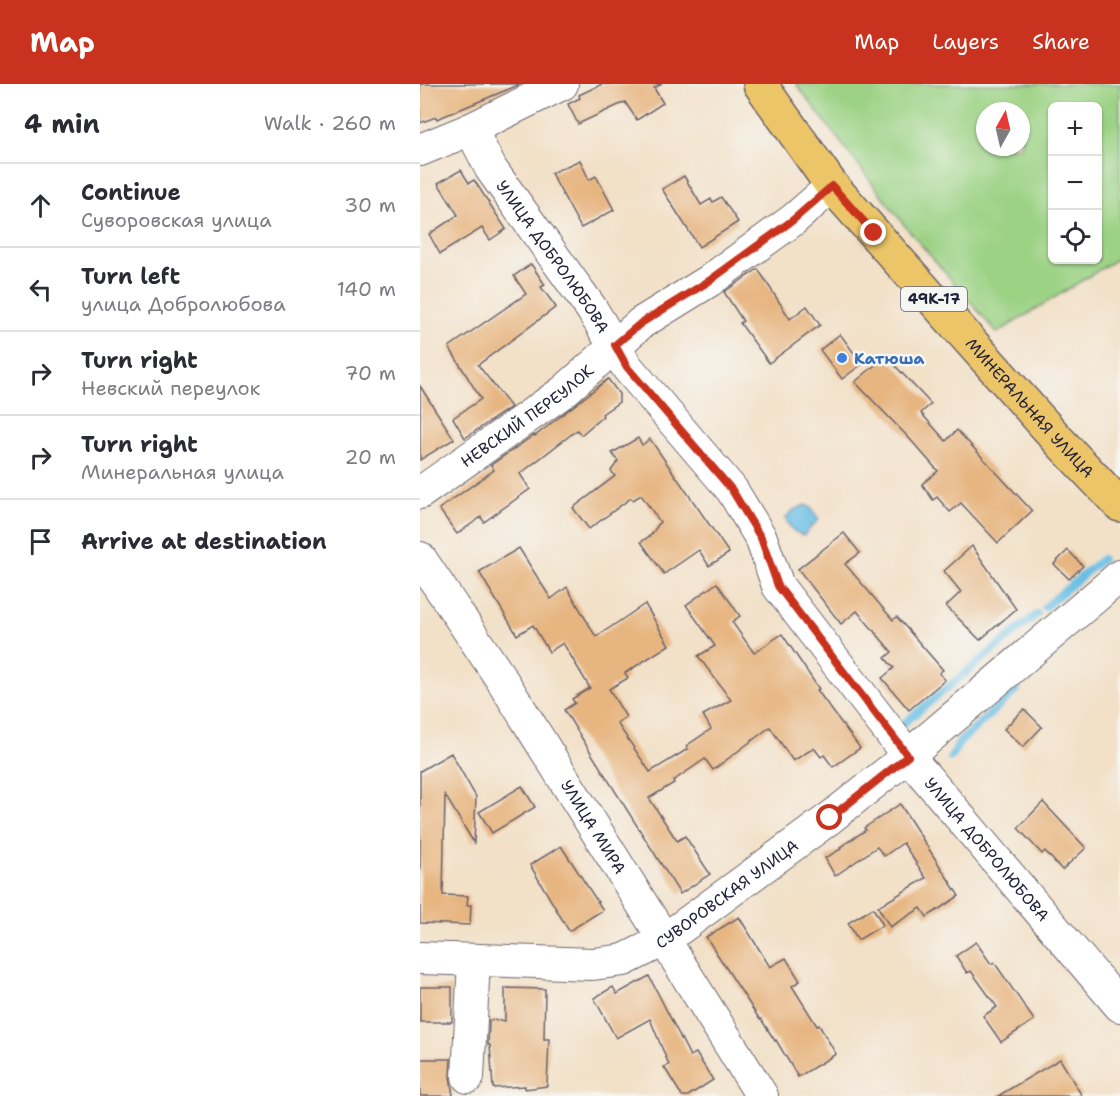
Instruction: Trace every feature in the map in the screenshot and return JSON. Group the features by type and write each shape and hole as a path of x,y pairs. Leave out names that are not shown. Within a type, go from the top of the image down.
{"main road":[{"name":"МИНЕРАЛЬНАЯ УЛИЦА","path":"760,84 832,186 1060,442 1120,505"}],"street":[{"path":"420,150 471,129 562,84"},
{"name":"УЛИЦА ДОБРОЛЮБОВА","path":"471,129 491,169 591,308 627,367 732,490 761,538 778,586 908,756 1120,1006"},
{"name":"НЕВСКИЙ ПЕРЕУЛОК","path":"420,493 563,392 641,323 709,281 793,220 832,186"},
{"name":"УЛИЦА МИРА","path":"420,558 502,680 762,1096"},
{"name":"СУВОРОВСКАЯ УЛИЦА","path":"420,958 593,964 624,960 664,940 830,818 908,756 1120,576"},
{"path":"468,1077 474,961"}],"green space":[{"path":"796,84 1120,84 1120,257 997,333 905,226"}],"water":[{"path":"805,505 810,507 819,519 804,535 792,530 786,518 792,511"}],"building":[{"path":"420,84 521,84 437,119 436,117 420,123"},
{"path":"602,84 662,84 654,88 663,103 637,120 625,102 578,124 568,104 580,98 579,95"},
{"path":"580,160 589,180 596,176 614,210 581,228 551,173"},
{"path":"461,170 469,183 474,180 506,229 490,240 482,228 440,254 429,234 458,215 438,183"},
{"path":"684,176 701,205 711,199 713,202 721,197 738,222 699,247 662,189"},
{"path":"531,264 545,285 541,287 556,307 478,365 511,407 465,438 453,418 481,399 449,347 526,294 514,276"},
{"path":"758,269 790,319 807,306 820,325 769,363 740,323 743,321 724,292"},
{"path":"840,334 862,364 842,379 820,350"},
{"path":"886,356 931,404 921,413 946,441 957,430 1032,511 998,543 961,503 950,512 937,497 933,500 922,484 938,471 855,382"},
{"path":"608,379 619,394 619,402 602,414 603,416 581,435 577,430 520,474 530,489 484,522 481,517 457,534 439,509 494,470 491,465 535,436"},
{"path":"420,386 454,439 420,460"},
{"path":"638,438 642,445 650,439 729,553 709,566 699,550 664,574 641,542 651,535 660,522 641,495 633,500 631,498 589,529 573,508 615,476 611,471 618,461 612,453"},
{"path":"844,533 860,553 845,564 893,620 897,617 943,670 939,673 945,680 909,710 882,678 894,668 885,658 892,652 857,611 841,624 798,569"},
{"path":"972,546 1016,609 980,640 946,606 961,592 944,571"},
{"path":"519,548 551,599 567,587 596,637 645,604 669,645 625,673 628,678 609,689 626,717 617,723 650,772 688,749 686,746 711,729 703,715 731,700 698,656 715,646 686,605 717,583 740,616 732,622 754,653 782,634 819,689 817,690 860,748 833,767 824,755 821,757 814,748 793,761 770,727 713,770 705,759 673,781 674,783 649,798 677,841 685,836 710,874 680,894 564,710 575,703 572,699 590,688 563,643 549,652 533,625 517,635 479,572"},
{"path":"1068,550 1083,566 1069,579 1054,564"},
{"path":"1024,709 1042,727 1023,747 1004,729"},
{"path":"451,753 476,797 474,843 445,795 443,895 468,896 467,905 471,905 470,925 420,923 420,771"},
{"path":"522,786 535,807 492,833 479,812"},
{"path":"1043,802 1086,848 1062,870 1045,851 1042,854 1018,828"},
{"path":"900,804 959,896 927,917 921,908 890,927 878,907 926,878 903,843 884,856 877,847 835,876 825,858 841,849 840,847 866,830 864,828"},
{"path":"561,846 603,910 569,931 530,865"},
{"path":"873,908 883,925 858,940 848,923"},
{"path":"739,917 770,967 786,958 800,981 792,986 836,1054 798,1077 776,1040 760,1020 706,937"},
{"path":"976,942 991,964 994,962 1034,1020 1001,1042 983,1016 997,1007 971,971 967,973 956,956"},
{"path":"649,976 690,1056 696,1053 713,1080 688,1096 682,1096 664,1067 669,1065 650,1019 616,1038 594,998 613,987 617,994"},
{"path":"420,987 452,987 452,1022 420,1022"},
{"path":"505,988 545,989 544,1039 549,1039 547,1086 525,1089 525,1086 493,1088 490,1045 488,1045 489,1020 505,1021"},
{"path":"420,1059 451,1059 450,1076 453,1096 420,1096"},
{"path":"1060,1059 1082,1096 998,1096"}],"waterway":[{"path":"1045,607 1102,559"},
{"path":"902,725 1037,614"},
{"path":"951,757 960,742 1017,689"}],"place":[{"name":"Катюша","path":"842,358"}],"route":[{"path":"830,818 908,756 839,669 778,586 761,538 732,490 627,367 615,345 641,323 709,281 793,220 832,186 874,233"}]}
